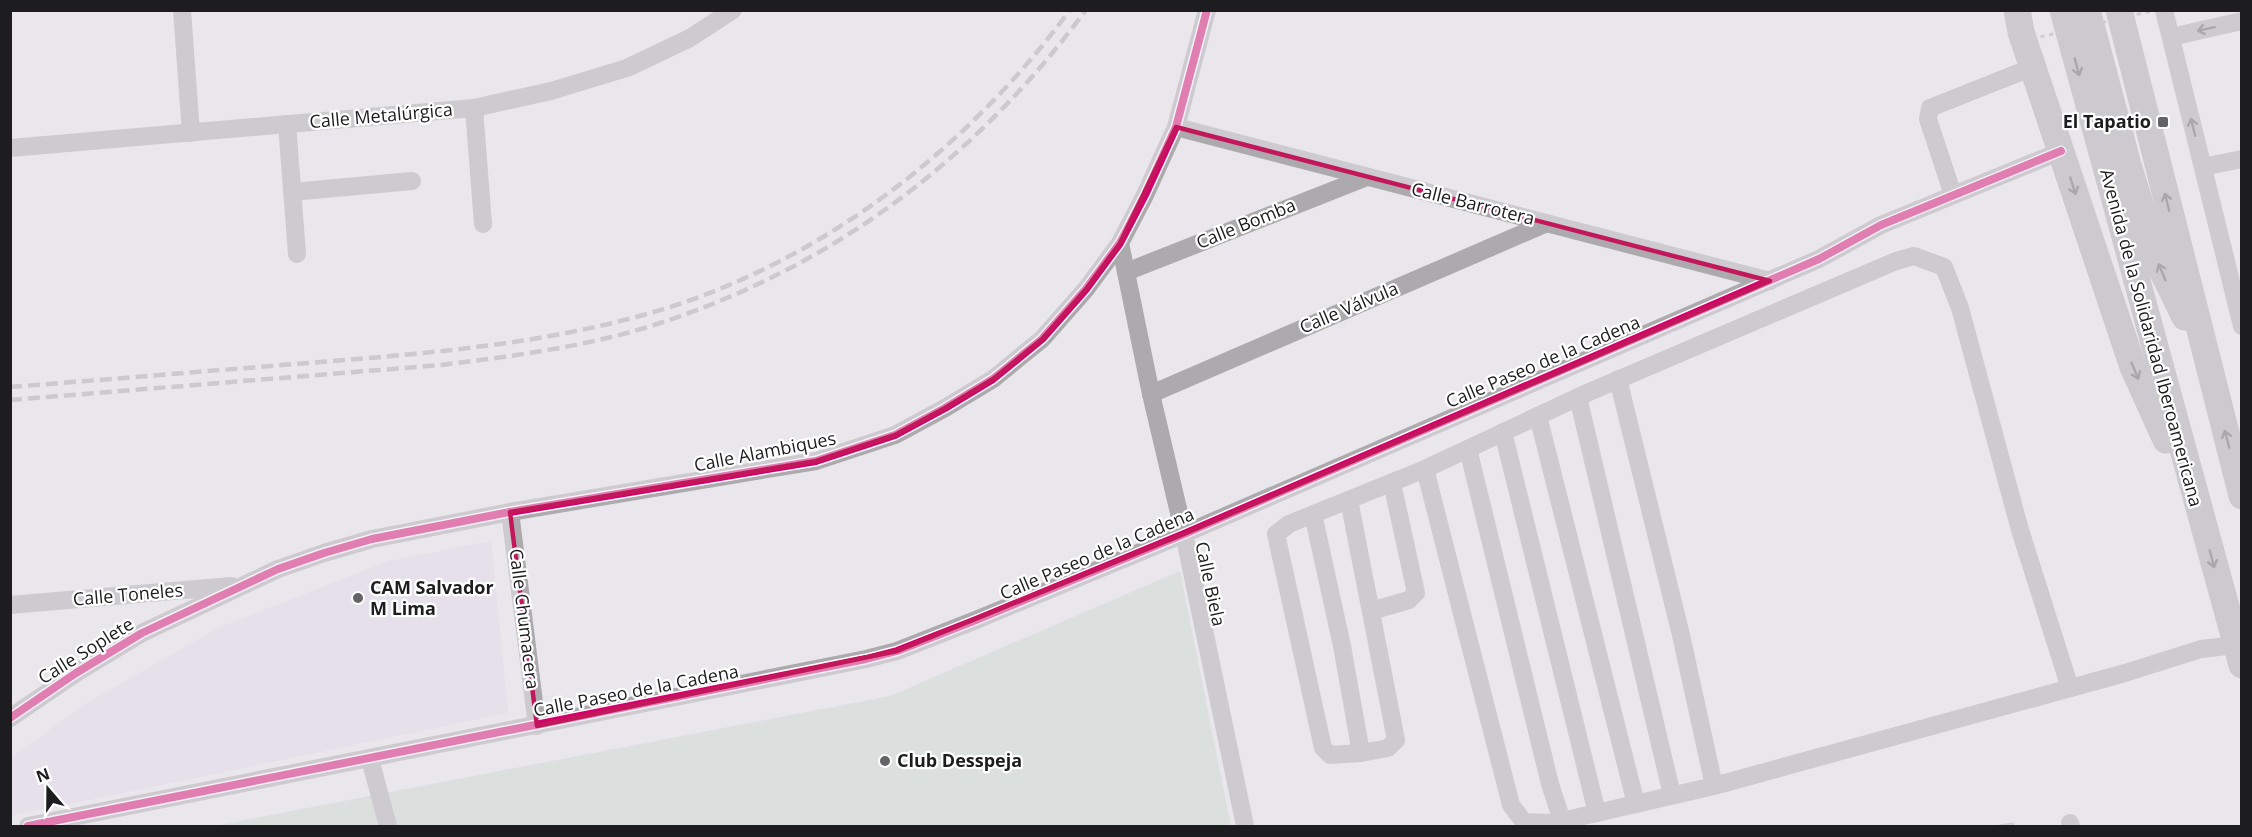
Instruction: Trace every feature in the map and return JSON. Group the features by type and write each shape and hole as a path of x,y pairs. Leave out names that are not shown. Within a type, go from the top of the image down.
{"highway":[{"path":"2017,10 2033,67 2133,367 2200,513"},
{"name":"Avenida de la Solidaridad Iberoamericana","path":"2063,10 2239,655"},
{"path":"2087,10 2128,165 2158,262 2175,299 2201,340"},
{"path":"2119,10 2241,496"}],"street":[{"path":"182,10 191,133"},
{"name":"Calle Metalúrgica","path":"10,148 474,108 551,91 627,68 690,38 733,10"},
{"name":"Calle Alambiques","path":"245,585 278,569 372,539 510,512 816,460 895,435 945,408 993,379 1042,339 1086,289 1120,243 1176,127 1207,10"},
{"path":"2164,10 2203,167 2235,270 2241,326"},
{"path":"2171,37 2241,21"},
{"path":"1953,195 1928,119 1930,108 2033,67"},
{"path":"474,108 483,224"},
{"path":"287,124 297,254"},
{"name":"Calle Barrotera","path":"1176,127 1770,280"},
{"name":"Calle Paseo de la Cadena","path":"30,826 91,820 370,759 897,651 1184,534 1819,259 1881,225 2061,151"},
{"path":"2203,167 2241,159"},
{"name":"Calle Bomba","path":"1126,272 1367,177"},
{"path":"292,192 412,181"},
{"name":"Calle Válvula","path":"1151,394 1546,223"},
{"name":"Calle Biela","path":"1120,243 1245,826"},
{"path":"1349,500 1396,740 1388,748 1330,755 1323,748 1276,534 1289,524 1425,469 1618,379 1896,261 1914,256 1944,267 1960,308 2020,530 2070,688"},
{"path":"1618,379 1681,635 1714,786"},
{"path":"1578,397 1672,795"},
{"path":"1538,416 1636,804"},
{"path":"1503,432 1597,813"},
{"path":"1468,449 1550,784 1562,821"},
{"path":"1425,469 1511,805 1524,822 1553,823 1714,786 2070,688 2201,649 2239,655"},
{"path":"1371,611 1409,600 1416,593 1392,483"},
{"name":"Calle Chumacera","path":"510,512 537,726"},
{"path":"1313,514 1342,646 1361,753"},
{"name":"Calle Toneles","path":"10,605 245,585"},
{"name":"Calle Soplete","path":"10,718 76,673 142,633 245,585"},
{"path":"370,759 388,826"}],"path":[{"path":"2014,43 2156,10"}],"highlighted area":[{"path":"1176,127 1770,281 1184,534 897,651 537,726 510,512 816,461 895,435 945,408 993,379 1042,339 1086,289 1120,243"}],"shaded area":[{"path":"491,541 508,713 11,816 11,758 85,704 220,627 389,561"}],"green space":[{"name":"Club Desspeja","path":"1180,571 1231,826 214,826 890,696"}],"building":[{"path":"2013,823 2014,826 1996,826"}],"railway":[{"path":"10,387 362,359 486,346 607,324 647,314 710,293 770,266 828,234 883,197 935,155 984,110 1029,62 1070,10"},
{"path":"10,400 441,365 575,345 654,325 719,301 781,273 840,240 895,202 947,161 997,114 1043,64 1086,10"}],"cycle path":[{"path":"10,718 76,673 142,633 278,569 324,553 372,539 510,512 816,461 895,435 945,408 993,379 1042,339 1086,289 1120,243 1176,127 1207,10"},
{"path":"28,826 897,651 1184,534 1819,259 1881,225 2061,151"}],"place":[{"name":"El Tapatio","path":"2163,122"},
{"name":"CAM Salvador M Lima","path":"358,598"},
{"name":"Club Desspeja","path":"885,761"}]}
